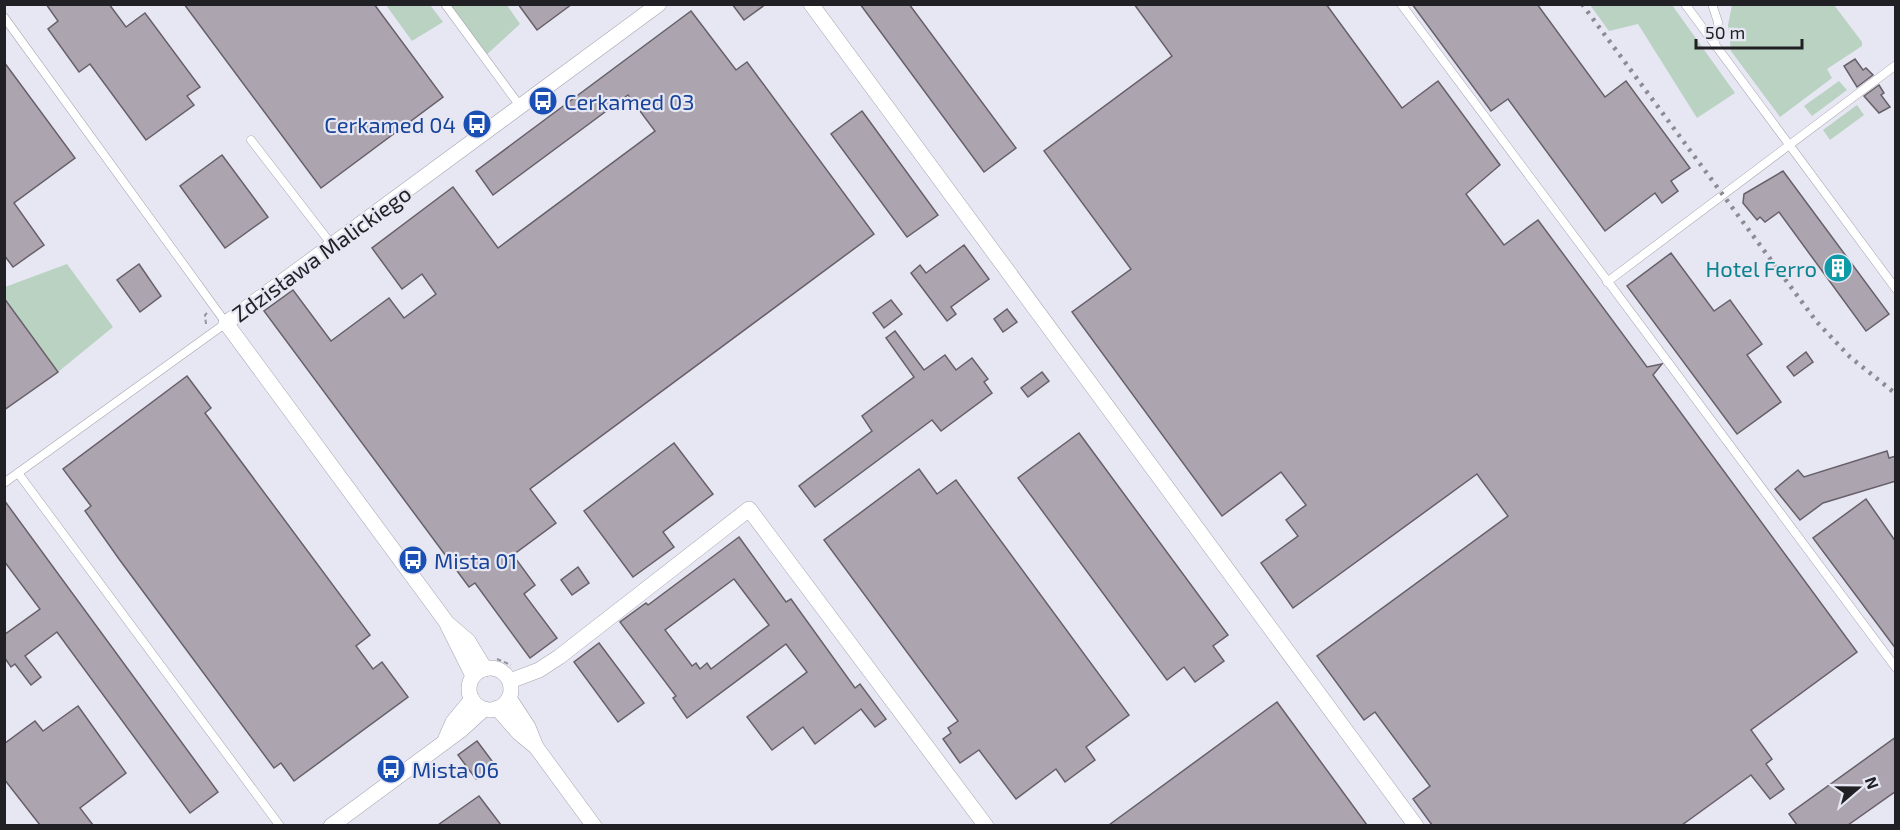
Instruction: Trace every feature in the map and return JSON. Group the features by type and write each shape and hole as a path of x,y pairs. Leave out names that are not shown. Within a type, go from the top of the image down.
{"street":[{"name":"Zdzisława Malickiego","path":"479,673 447,623 226,323 658,4"},
{"path":"811,4 1416,825"},
{"path":"510,681 539,670 559,657 749,509 986,825"},
{"path":"536,747 528,727 509,698 510,681 502,672 479,673 469,687 472,699 491,709 536,747 594,825"},
{"path":"332,825 399,777 446,738 509,698"},
{"path":"446,738 453,722 472,699"}],"lane":[{"path":"445,4 520,106"},
{"path":"1401,4 1896,668"},
{"path":"1685,4 1896,289"},
{"path":"1712,4 1718,21 1715,46"},
{"path":"4,17 226,323 4,483"},
{"path":"1607,282 1896,65"},
{"path":"1876,80 1896,75"},
{"path":"251,140 332,245"},
{"path":"18,473 280,825"}],"green space":[{"path":"386,5 430,5 443,22 412,41"},
{"path":"451,5 507,5 520,24 484,57"},
{"path":"1590,5 1672,5 1735,93 1697,118 1638,24 1609,31"},
{"path":"1732,5 1834,5 1862,42 1862,46 1827,69 1832,78 1780,117 1731,51 1728,25"},
{"path":"1839,81 1847,90 1812,116 1804,106"},
{"path":"1857,105 1864,115 1830,140 1823,130"},
{"path":"67,264 113,327 58,372 5,298 5,287"}],"building":[{"path":"46,4 109,4 126,27 145,13 200,87 187,96 194,105 146,140 90,64 79,72 48,29 58,21"},
{"path":"184,4 374,4 443,97 321,188"},
{"path":"518,4 572,4 537,30"},
{"path":"732,4 766,4 744,20"},
{"path":"860,4 909,4 1016,148 984,172"},
{"path":"1134,4 1326,4 1402,108 1438,81 1500,165 1466,194 1504,245 1538,220 1647,367 1662,364 1653,375 1857,652 1751,730 1772,759 1766,764 1784,789 1770,799 1751,775 1682,825 1432,825 1413,799 1430,786 1375,712 1364,720 1317,656 1508,516 1477,474 1293,608 1261,563 1298,536 1286,520 1306,505 1281,472 1222,516 1072,312 1131,269 1044,151 1172,56"},
{"path":"1412,4 1537,4 1605,97 1626,81 1690,168 1671,181 1678,191 1662,203 1655,193 1605,231 1508,99 1491,111"},
{"path":"691,11 736,70 747,62 874,234 530,489 556,523 513,555 535,585 524,594 557,638 530,658 475,583 469,587 264,311 293,290 331,341 389,298 404,318 436,294 422,274 402,289 372,248 453,187 498,248 655,131 628,95 493,195 476,171"},
{"path":"1855,59 1863,70 1866,68 1873,75 1857,87 1844,66"},
{"path":"4,62 75,158 14,203 44,245 13,267 4,255"},
{"path":"1879,85 1884,93 1881,95 1890,107 1879,113 1864,96"},
{"path":"862,111 938,215 907,237 831,134"},
{"path":"222,155 268,217 225,248 180,186"},
{"name":"Hotel Ferro","path":"1783,171 1889,314 1866,331 1779,212 1765,222 1760,217 1757,220 1743,203 1744,194"},
{"path":"964,245 989,279 951,307 956,314 947,321 911,273 920,265 926,273"},
{"path":"1671,253 1714,311 1730,300 1762,344 1747,355 1781,402 1737,434 1627,286"},
{"path":"139,264 161,296 140,312 117,280"},
{"path":"4,298 58,372 4,410"},
{"path":"891,300 902,314 884,328 873,313"},
{"path":"1007,309 1017,322 1003,332 994,319"},
{"path":"895,331 924,370 945,355 956,370 972,358 988,379 984,382 992,393 941,431 932,420 815,507 799,486 872,431 862,416 914,377 886,338"},
{"path":"1806,352 1813,362 1794,376 1787,367"},
{"path":"1042,372 1049,381 1028,397 1021,388"},
{"path":"187,376 211,408 205,413 370,635 356,646 373,669 382,662 408,697 294,781 281,763 274,768 119,559 85,511 91,506 63,469"},
{"path":"1079,433 1228,635 1213,646 1224,661 1195,682 1184,667 1167,680 1018,478"},
{"path":"674,443 713,494 663,532 674,547 633,577 584,511"},
{"path":"1887,451 1889,458 1896,456 1896,481 1823,503 1800,520 1775,489 1798,470 1804,477"},
{"path":"919,469 937,494 956,480 1129,715 1086,747 1095,760 1065,782 1056,769 1016,799 979,750 960,763 943,739 951,733 948,728 958,721 824,540"},
{"path":"1866,499 1896,542 1896,649 1813,538"},
{"path":"4,500 218,792 190,813 57,632 25,656 41,677 31,685 15,664 11,667 4,657 4,635 40,609 4,561"},
{"path":"739,537 786,602 791,599 855,688 860,684 886,719 875,727 861,709 815,744 803,727 772,750 747,717 807,672 786,644 687,718 673,698 676,696 620,622 646,603 648,605","holes":["734,579 769,625 711,669 707,663 700,669 696,663 692,666 665,630"]},
{"path":"578,567 589,583 572,595 561,580"},
{"path":"599,643 644,703 618,722 574,662"},
{"path":"1277,702 1367,825 1109,825"},
{"path":"78,706 126,773 80,808 93,825 40,825 4,779 4,744 35,721 43,731"},
{"path":"1896,737 1896,791 1848,825 1797,825 1789,814"},
{"path":"477,741 495,765 476,779 458,755"},
{"path":"479,796 501,825 438,825"}],"railway":[{"path":"1582,4 1816,321 1850,357 1896,394"}],"place":[{"name":"Cerkamed 03","path":"543,101"},
{"name":"Cerkamed 04","path":"477,124"},
{"name":"Hotel Ferro","path":"1838,268"},
{"name":"Mista 01","path":"413,560"},
{"name":"Mista 06","path":"391,769"}]}
